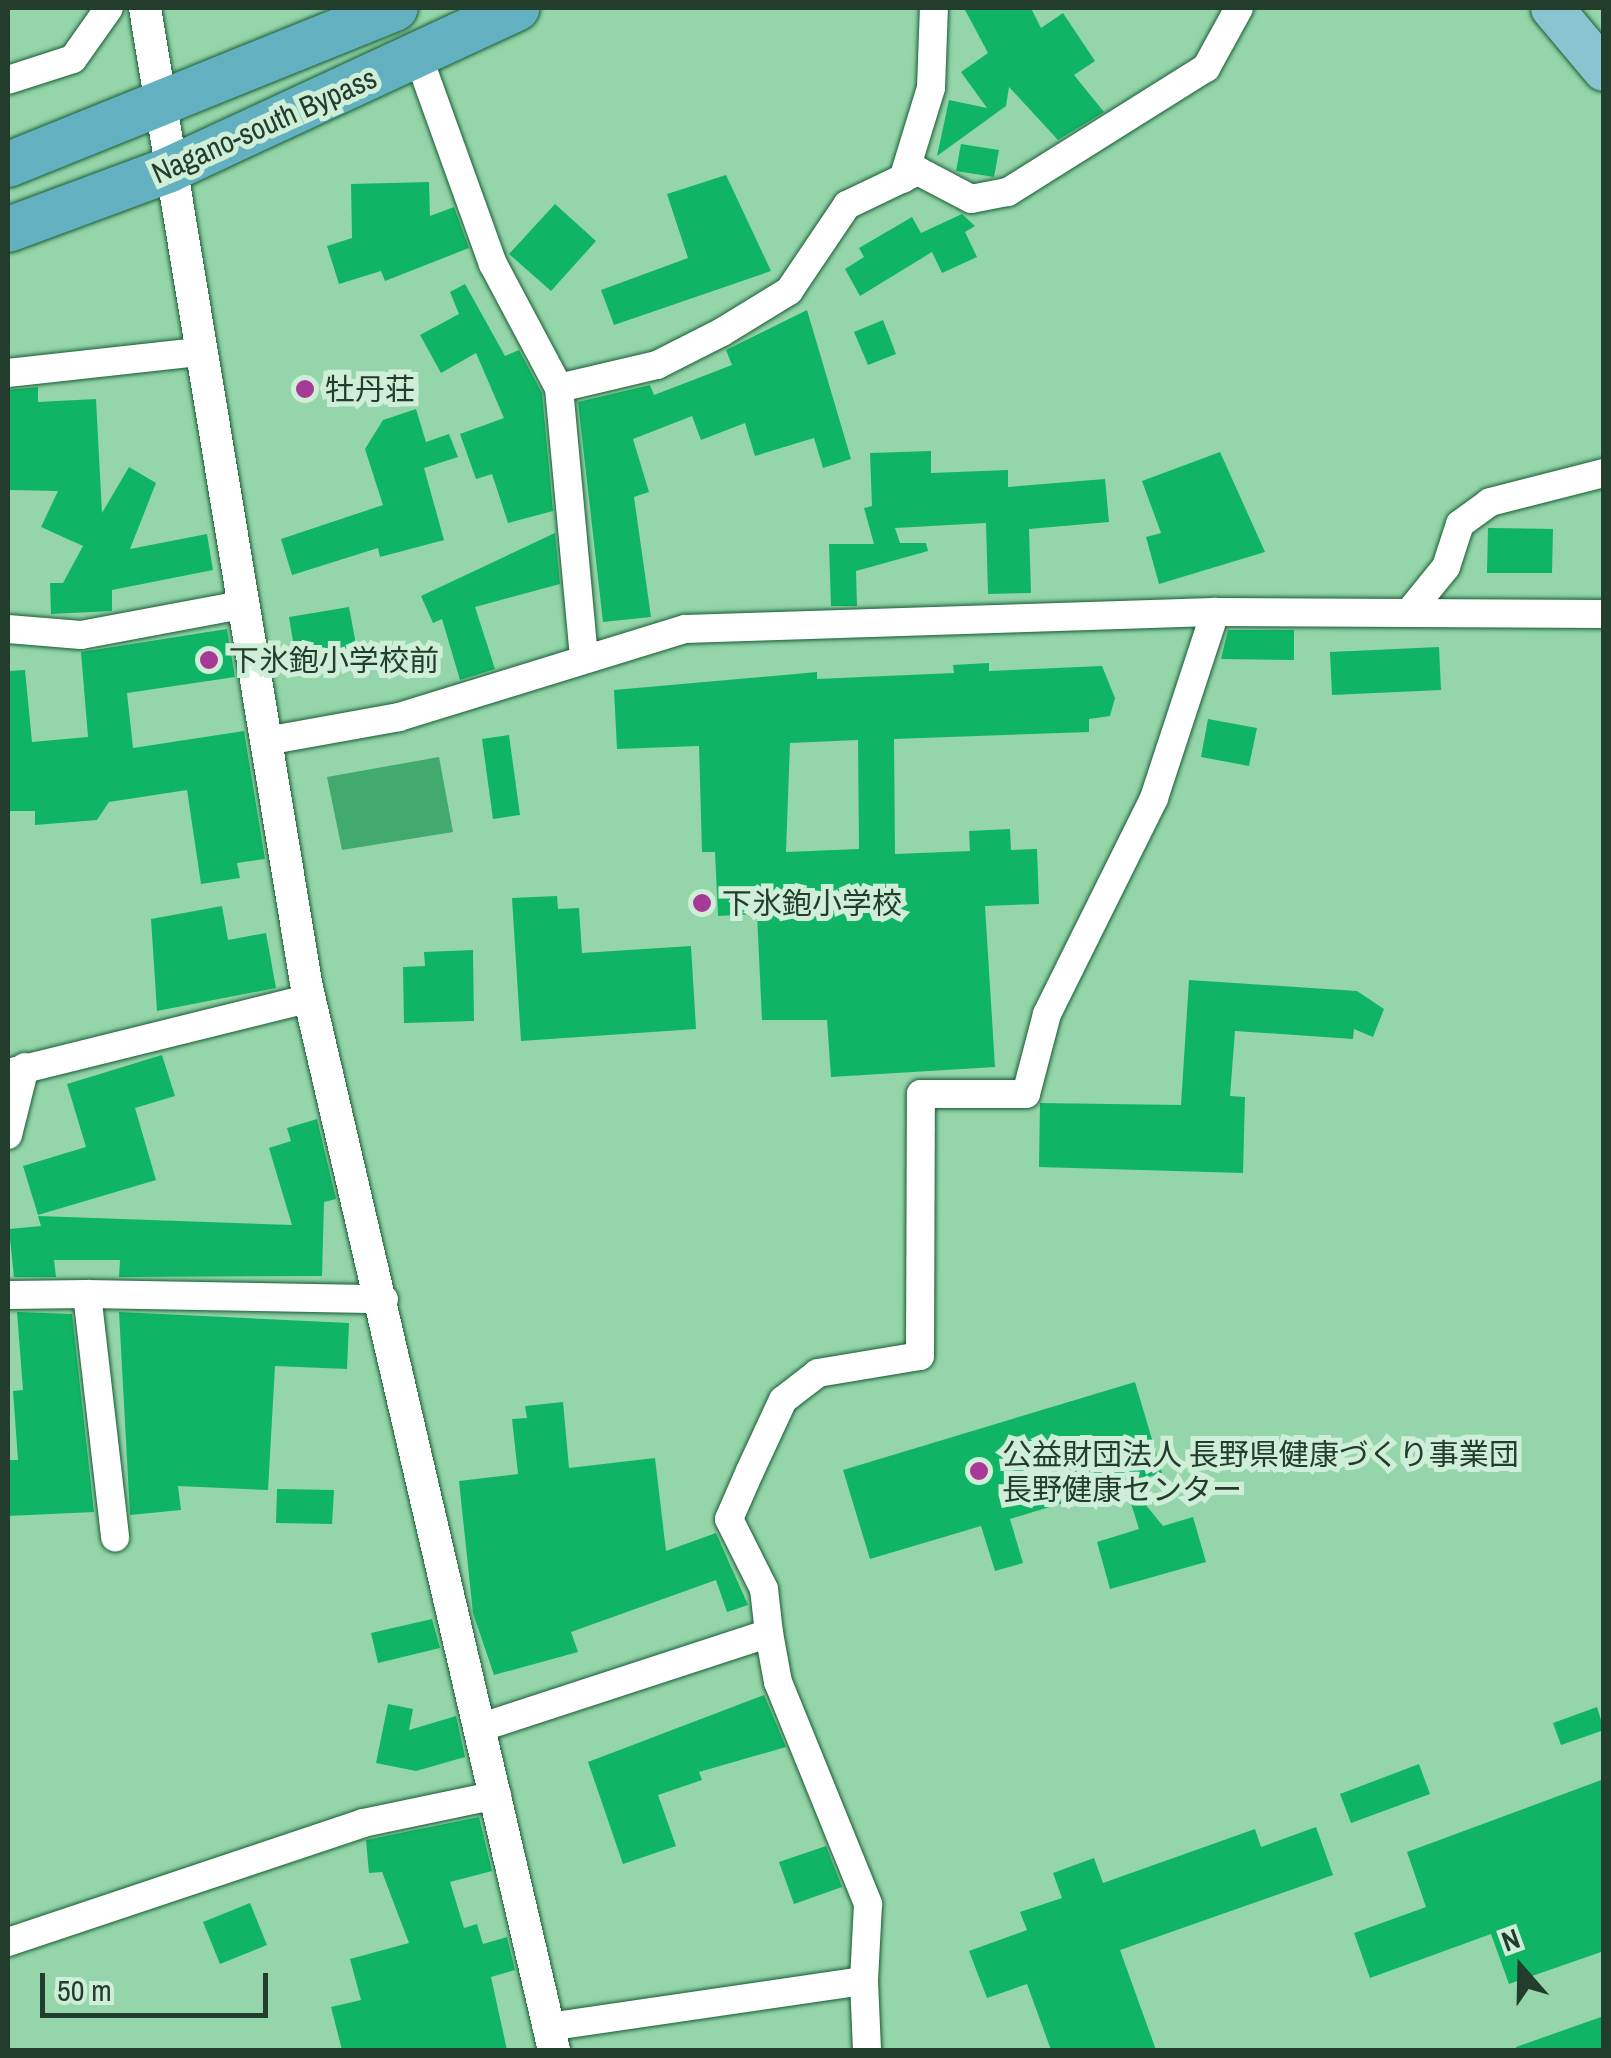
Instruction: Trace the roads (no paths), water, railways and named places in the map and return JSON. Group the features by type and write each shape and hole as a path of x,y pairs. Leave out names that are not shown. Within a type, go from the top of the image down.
{"highway":[{"name":"Nagano-south Bypass","path":"8,164 156,110 395,8"},
{"name":"Nagano-south Bypass","path":"8,229 170,169 516,8"}],"main road":[{"path":"1552,8 1604,70"}],"street":[{"path":"8,80 72,59 109,8"},
{"path":"145,8 156,110 170,169 310,998 384,1299 551,2039 864,1981"},
{"path":"903,179 931,88 934,8"},
{"path":"559,388 657,366 722,332 789,291 847,205 918,171 971,199 1008,192 1206,68 1239,8"},
{"path":"418,56 492,264 559,388 584,657"},
{"path":"8,373 198,352"},
{"path":"1411,610 1446,567 1460,524 1490,502 1604,473"},
{"path":"8,628 81,635 241,606"},
{"path":"266,741 400,717 584,657 685,629 1216,612 1411,610 1604,614"},
{"path":"867,2050 861,1878 778,1682 764,1589 729,1519 783,1400 818,1373 920,1356 921,1094 1026,1094 1047,1014 1154,798 1216,612"},
{"path":"8,1135 16,1070 310,998"},
{"path":"87,1294 115,1537"},
{"path":"8,1295 384,1299"},
{"path":"482,1727 769,1633"},
{"path":"8,1942 363,1823 497,1795"}],"place":[{"name":"牡丹荘","path":"305,389"},
{"name":"下氷鉋小学校前","path":"209,660"},
{"name":"下氷鉋小学校","path":"702,903"},
{"name":"公益財団法人 長野県健康づくり事業団 長野健康センター","path":"979,1471"}]}
